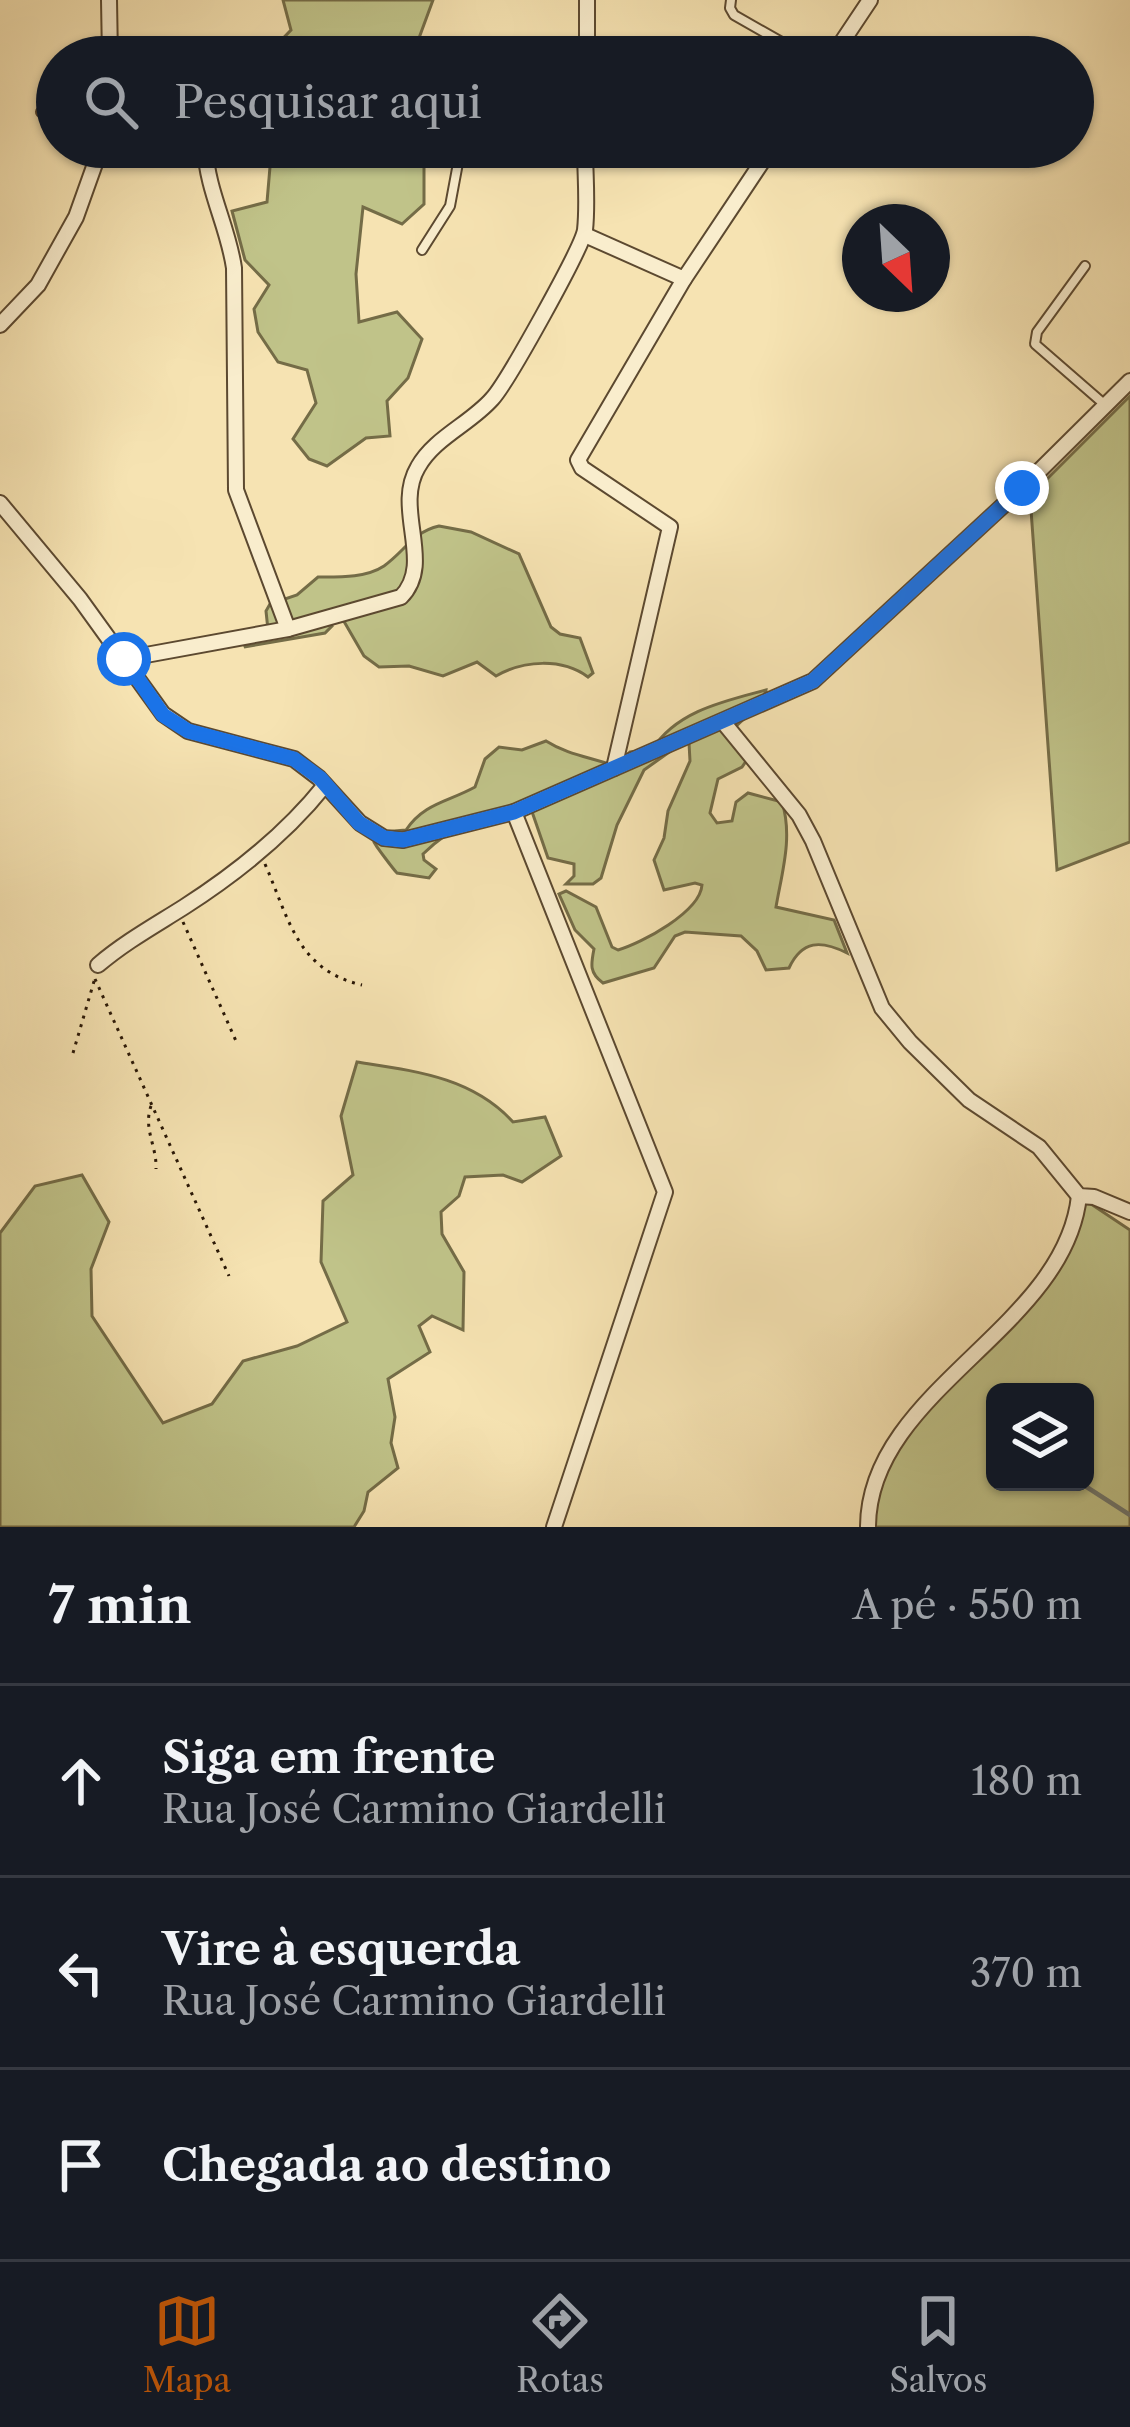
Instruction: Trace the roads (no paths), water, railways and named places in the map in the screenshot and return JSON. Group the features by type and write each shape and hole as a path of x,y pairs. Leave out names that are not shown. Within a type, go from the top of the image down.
{"street":[{"path":"109,0 110,36"},
{"path":"587,0 587,36"},
{"path":"846,36 871,0"},
{"path":"0,325 38,285 76,217 94,168"},
{"path":"206,168 234,268 238,499 288,629"},
{"path":"124,659 288,629 401,597 412,587 416,575 410,482 419,464 496,395 585,235 585,168"},
{"path":"614,768 670,527 582,468 578,460 684,279 758,168"},
{"path":"585,235 684,279"},
{"path":"0,503 80,599 163,715 188,731 294,759 359,823 384,838 403,840 514,812 799,689 826,671 1130,381"},
{"path":"724,723 799,815 893,1024 969,1100 1039,1148 1079,1196 1130,1212"},
{"path":"96,972 128,940 179,910 295,823 325,785"},
{"path":"514,812 664,1192 554,1527"},
{"path":"868,1527 877,1480 903,1435 926,1403 1047,1277 1066,1242 1079,1196"}],"lane":[{"path":"731,0 734,15 771,36"},
{"path":"422,250 450,206 457,168"},
{"path":"1085,266 1037,332 1035,344 1106,404"}],"waterway":[{"path":"1093,1491 1130,1515"}]}
